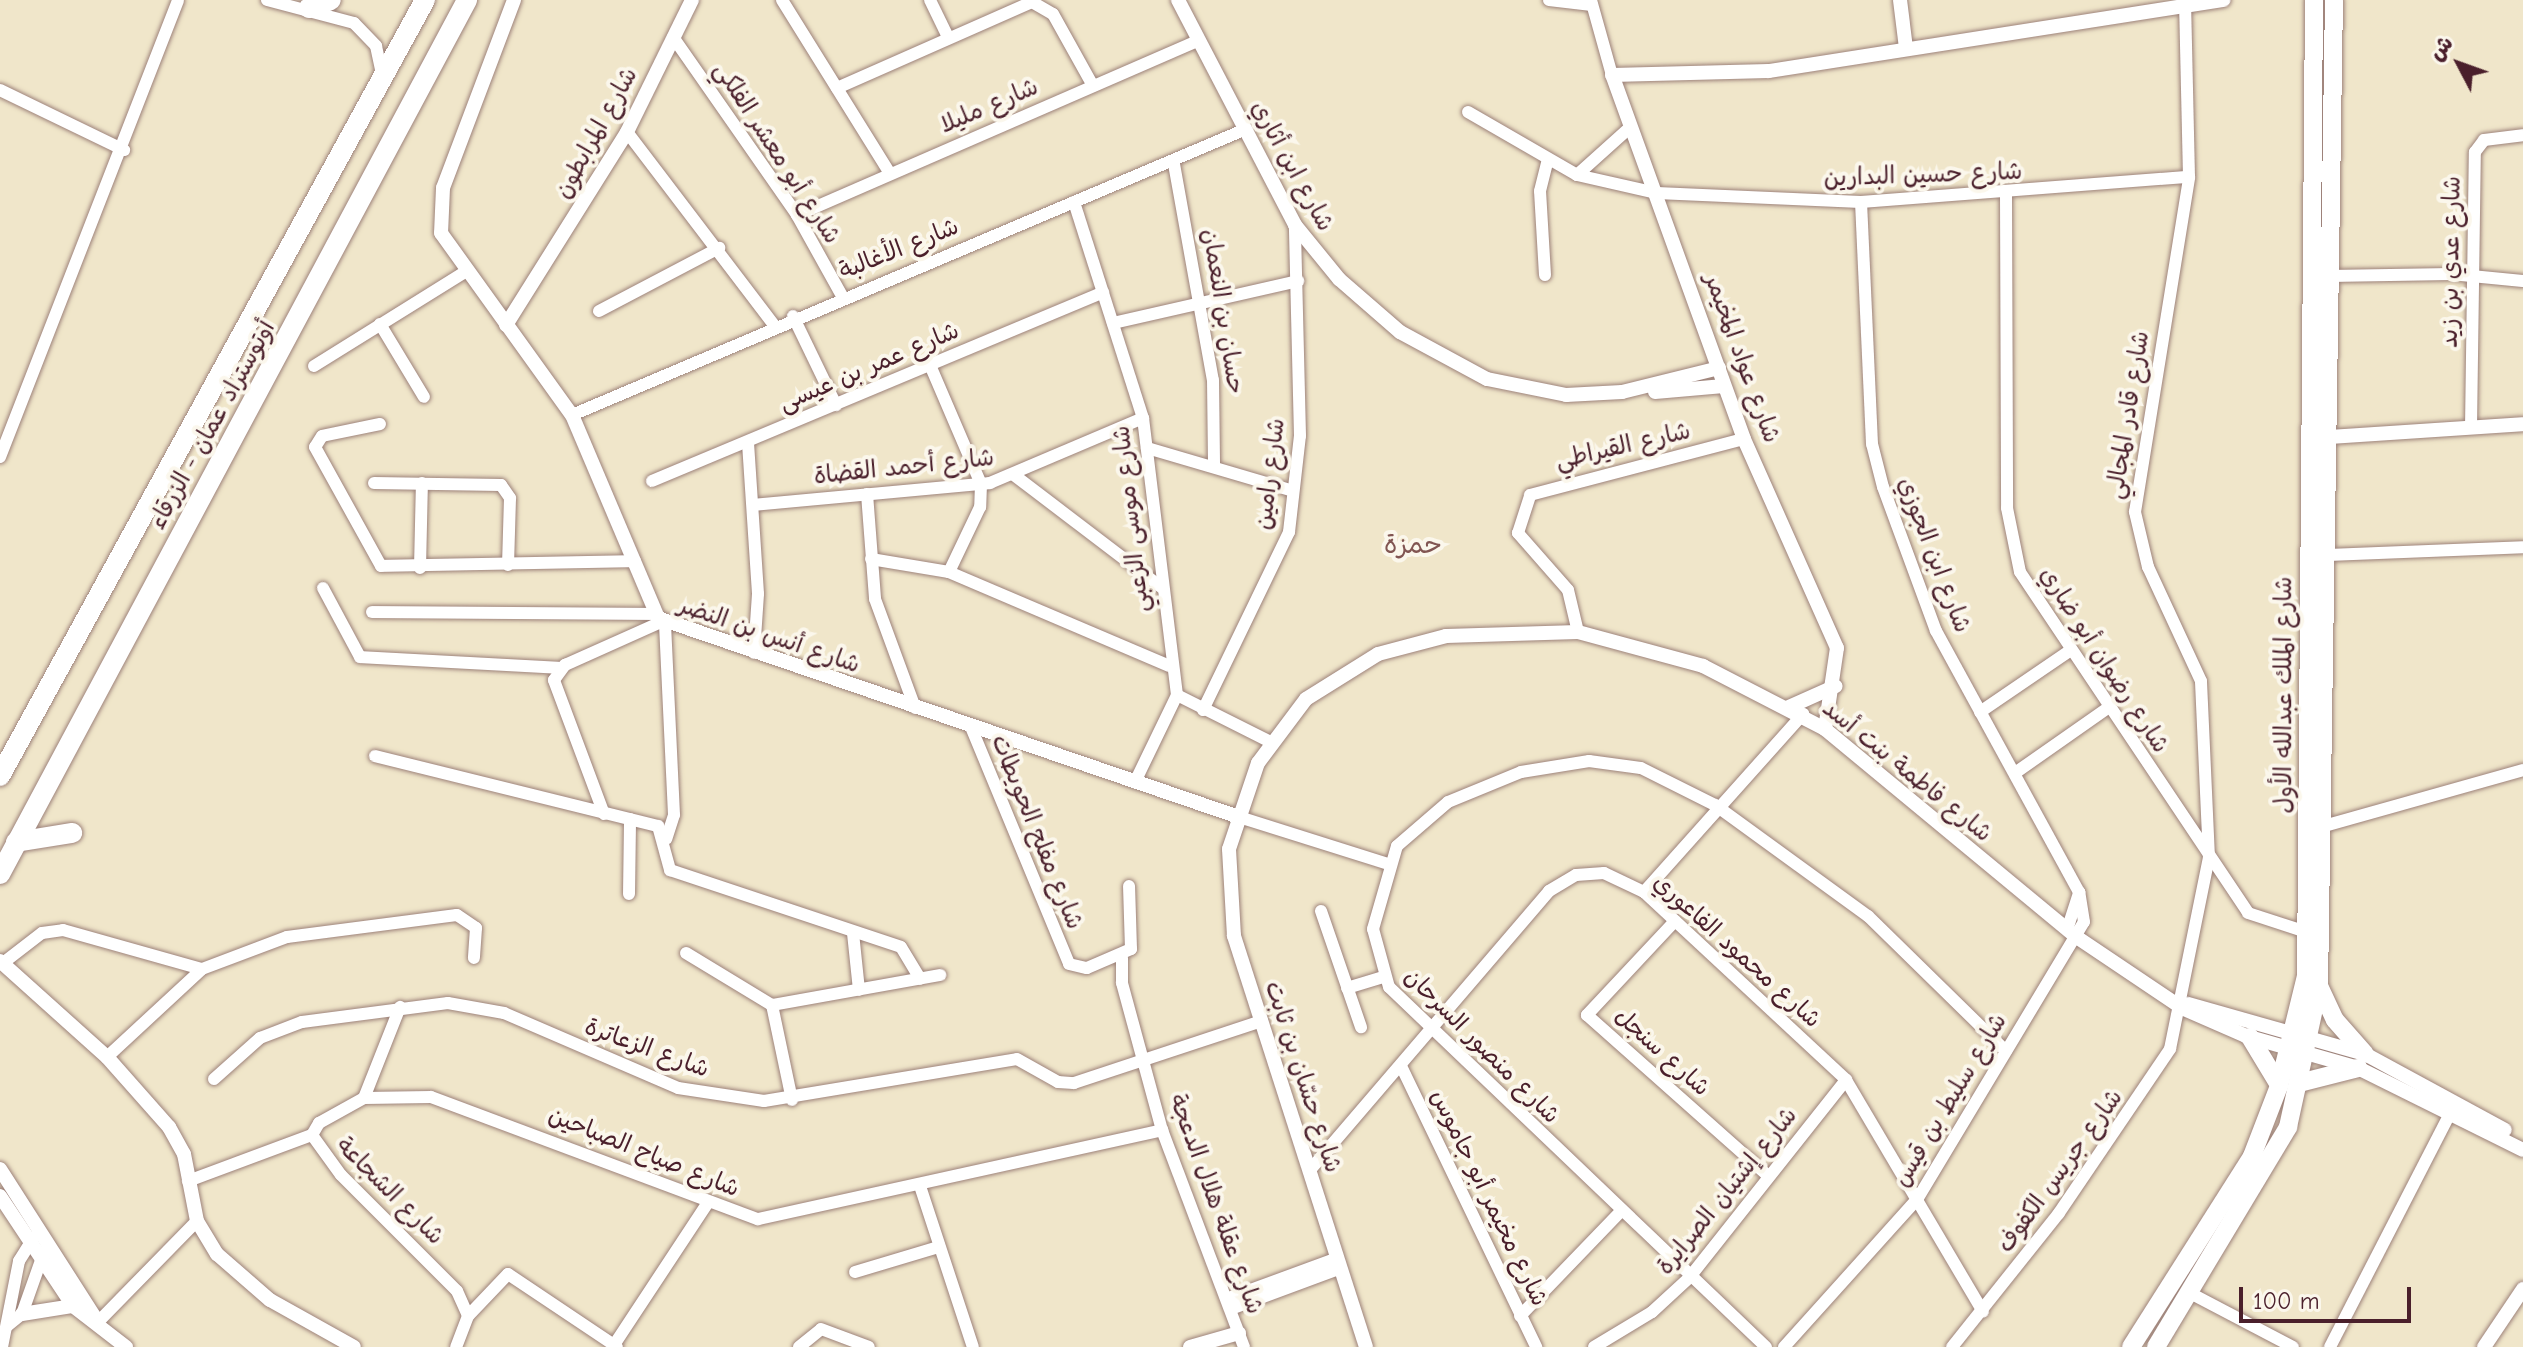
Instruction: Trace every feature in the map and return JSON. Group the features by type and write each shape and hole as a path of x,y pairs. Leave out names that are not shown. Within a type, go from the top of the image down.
{"highway":[{"path":"309,8 331,0"},
{"name":"أوتوستراد عمان - الزرقاء","path":"0,776 383,85 425,0"},
{"name":"أوتوستراد عمان - الزرقاء","path":"0,874 467,0"},
{"path":"16,842 72,833"}],"main road":[{"name":"شارع الملك عبدالله الأول","path":"2156,1347 2192,1294 2268,1166 2303,1082 2301,1041 2306,932 2314,0"},
{"name":"شارع الملك عبدالله الأول","path":"2131,1347 2226,1203 2301,1041 2319,986 2324,826 2334,0"},
{"path":"2303,1082 2362,1061 2335,1020 2319,986"},
{"path":"2250,1037 2269,1058 2279,1086"}],"street":[{"path":"0,457 52,312 124,150 178,0"},
{"path":"267,0 309,8 363,29 376,46 383,85"},
{"name":"شارع أنس بن النضر","path":"514,0 441,197 441,233 465,272 572,415 660,620 1236,816 1388,864"},
{"name":"شارع المرابطون","path":"506,325 627,132 692,0"},
{"path":"782,0 889,172"},
{"path":"930,0 948,37"},
{"name":"شارع ابن أثاري","path":"1178,0 1295,225 1352,292 1400,332 1466,371 1528,390 1622,392 1724,386"},
{"path":"1549,0 1592,2"},
{"path":"1900,0 1906,48"},
{"path":"1612,75 1769,71 2185,3 2223,0"},
{"name":"شارع عواد المخيمر","path":"1592,2 1627,130 1657,193 1744,439 1837,648 1836,686 1825,729"},
{"name":"شارع قادر المجالي","path":"2179,1004 2209,858 2201,681 2148,567 2135,512 2189,177 2185,3"},
{"path":"837,88 948,37 1040,4 1093,86"},
{"name":"شارع أبو معشر الفلكي","path":"673,37 797,215 842,296"},
{"name":"شارع مليلا","path":"797,215 889,172 1199,40"},
{"path":"0,90 124,150"},
{"name":"شارع حسين البدارين","path":"1468,112 1547,162 1577,175 1657,193 1861,202 2006,195 2189,177"},
{"name":"شارع الأغالبة","path":"572,415 793,316 1174,164 1246,129"},
{"path":"1577,175 1627,130"},
{"path":"627,132 719,248 774,325"},
{"name":"شارع عدي بن زيد","path":"2471,428 2475,152 2492,137 2523,135"},
{"path":"1545,275 1540,191 1547,162"},
{"name":"حسان بن النعمان","path":"1174,164 1216,409 1214,466"},
{"name":"شارع رضوان أبو ضاري","path":"2006,195 2007,508 2020,572 2108,708 2252,917 2306,932"},
{"name":"شارع موسى الزعبي","path":"1074,202 1143,418 1169,666 1177,695"},
{"name":"شارع ابن الجوزي","path":"1861,202 1872,444 1903,551 1980,712 2079,892 2072,934"},
{"name":"شارع رامين","path":"1203,710 1278,562 1293,491 1298,281 1295,225"},
{"path":"599,311 719,248"},
{"path":"314,366 465,272"},
{"path":"2329,276 2472,277 2523,281"},
{"path":"1113,323 1298,281"},
{"name":"شارع عمر بن عيسى","path":"652,481 1103,292"},
{"path":"793,316 836,405"},
{"path":"380,324 424,397"},
{"path":"930,365 981,484 980,507 949,572"},
{"name":"شارع ابن أثاري","path":"1622,392 1719,368"},
{"name":"شارع أحمد القضاة","path":"753,505 981,484 1014,475 1094,433 1143,418"},
{"path":"380,424 319,437 315,449 378,564 420,568 635,561"},
{"path":"2329,437 2523,424"},
{"name":"شارع القيراطي","path":"1578,632 1568,590 1518,533 1530,495 1744,439"},
{"path":"748,443 753,505 754,653"},
{"path":"1147,448 1293,491"},
{"path":"1014,475 1161,587"},
{"path":"374,483 505,488 508,565"},
{"path":"420,568 422,483"},
{"path":"867,494 871,559 881,622 915,708"},
{"path":"2328,555 2523,547"},
{"path":"871,559 949,572 1169,666"},
{"path":"323,588 360,657 561,668 660,620"},
{"path":"372,612 660,620"},
{"path":"660,620 674,815 666,839 665,860 679,874 906,951 920,979"},
{"name":"شارع فاطمة بنت أسد","path":"1236,816 1271,742 1327,682 1378,654 1491,630 1578,632 1687,659 1796,710 1825,729 2072,934 2179,1004 2250,1037 2301,1041"},
{"path":"1980,712 2071,650"},
{"path":"561,668 554,686 604,814"},
{"path":"1644,892 1796,710 1836,686"},
{"path":"1135,782 1177,695 1271,742"},
{"path":"2015,773 2108,708"},
{"name":"شارع مفلح الحويطات","path":"971,727 1062,953 1080,969 1102,965"},
{"path":"375,756 658,826 666,839"},
{"name":"شارع منصور السرحان","path":"1766,1347 1431,1033 1382,977 1373,929 1388,864 1434,811 1533,769 1627,764 1715,805 1868,916 2006,1051"},
{"path":"2324,826 2523,770"},
{"name":"شارع حسّان بن ثابت","path":"1236,816 1230,917 1366,1347"},
{"path":"629,894 630,819"},
{"name":"شارع محمود الفاعوري","path":"1310,1170 1563,881 1604,873 1644,892 1846,1080 1983,1312"},
{"path":"1122,983 1102,965 1122,958 1134,944 1129,886"},
{"path":"1321,911 1361,1027"},
{"path":"107,1057 202,969 287,937 457,915 476,928 474,958"},
{"name":"شارع سنجل","path":"1675,921 1587,1015 1767,1175"},
{"path":"202,969 63,930 42,933 1,962 107,1057 169,1127 188,1181 197,1221 255,1289 354,1347"},
{"path":"853,933 859,990"},
{"name":"شارع سليط بن قيس","path":"1784,1347 1918,1198 2072,934"},
{"path":"686,953 772,1005 940,975"},
{"name":"شارع عقلة هلال الدعجة","path":"1122,958 1122,983 1162,1130 1231,1303 1242,1340"},
{"path":"1347,988 1382,977"},
{"name":"شارع فاطمة بنت أسد","path":"2179,1004 2301,1041"},
{"name":"شارع جريس الكفوف","path":"1952,1347 1983,1312 2155,1076 2179,1004"},
{"path":"772,1005 792,1100"},
{"path":"364,1098 400,1007"},
{"name":"شارع الزعاترة","path":"214,1079 260,1038 302,1022 400,1007 488,1008 678,1088 792,1100 1017,1059 1063,1083 1262,1021"},
{"path":"2301,1041 2362,1061 2523,1140"},
{"name":"شارع مخيمر أبو جاموس","path":"1402,1068 1536,1347"},
{"name":"شارع إشتيان الصرايرة","path":"1594,1347 1613,1343 1689,1278 1767,1175 1846,1080"},
{"name":"شارع صياح الصباحين","path":"312,1135 328,1117 364,1098 414,1094 465,1106 707,1204 769,1218 1162,1130"},
{"path":"2454,1108 2523,1150"},
{"path":"2330,1347 2454,1108"},
{"name":"شارع الشجاعة","path":"188,1181 312,1135 341,1175 447,1279 468,1316"},
{"path":"0,1169 73,1306 98,1322 126,1347"},
{"path":"920,1186 973,1347"},
{"path":"1,1201 34,1237"},
{"path":"456,1347 468,1316 508,1274 615,1346 707,1204"},
{"path":"1520,1316 1621,1211"},
{"path":"98,1322 197,1221"},
{"path":"2,1347 34,1237"},
{"path":"855,1272 939,1247"},
{"path":"44,1253 98,1322"},
{"path":"22,1314 44,1253"},
{"path":"1231,1303 1340,1263"},
{"path":"2484,1347 2523,1289"},
{"path":"2192,1294 2293,1347"},
{"path":"7,1326 22,1314 73,1306"},
{"path":"799,1347 821,1329 869,1347"},
{"path":"1190,1347 1242,1340"}],"district":[{"name":"حمزة","path":"1413,546"}]}
